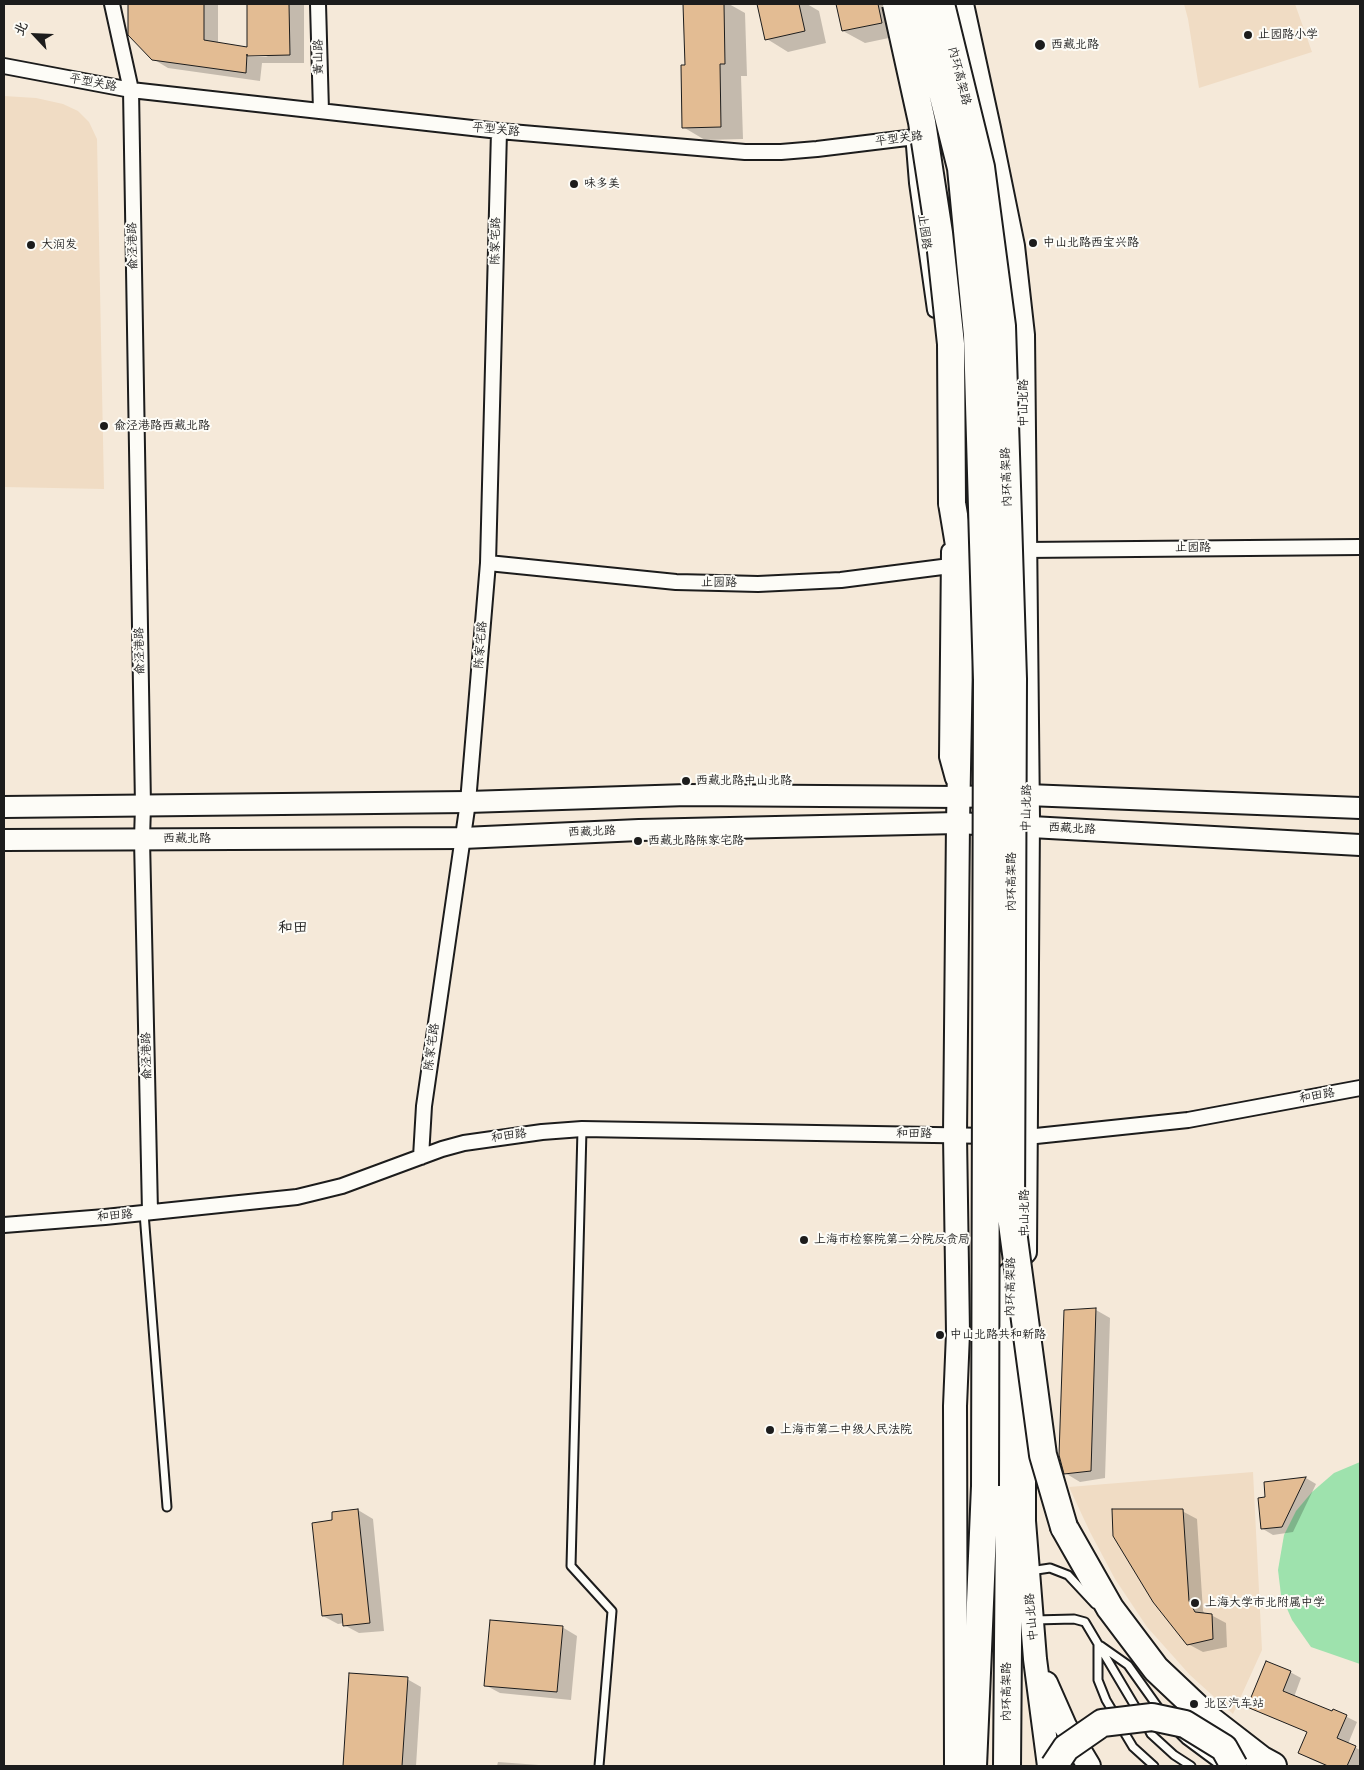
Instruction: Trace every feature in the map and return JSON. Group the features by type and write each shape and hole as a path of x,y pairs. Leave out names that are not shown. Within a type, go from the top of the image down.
{"highway":[{"path":"896,4 922,122 939,233 951,344 952,503 956,567"},
{"name":"内环高架路","path":"920,4 961,168 976,335 987,680 984,1766"},
{"name":"内环高架路","path":"941,4 981,167 1002,326 1013,679 1007,1766"},
{"path":"1011,1216 1043,1455 1064,1527 1110,1608 1156,1669 1209,1719 1262,1760 1273,1766"},
{"path":"973,1766 985,1486"},
{"path":"1054,1766 1066,1748 1102,1723 1152,1717 1185,1724 1224,1748 1236,1760"}],"main road":[{"path":"907,4 936,134 951,232 960,336 956,567 959,797 955,1135 958,1332 955,1406 956,1766"},
{"name":"中山北路","path":"962,4 1013,246 1023,335 1026,827 1031,1136 1024,1521 1035,1659 1049,1766"},
{"path":"4,807 468,802 687,795 959,797 1027,794 1360,808"},
{"name":"西藏北路","path":"4,840 463,838 640,830 958,823 1360,844"},
{"path":"942,1766 946,1465 955,1406"},
{"path":"1035,1659 1065,1726 1090,1766"}],"street":[{"name":"俞泾港路","path":"112,4 131,90 143,806 147,1213"},
{"name":"黄山路","path":"318,4 321,111"},
{"name":"平型关路","path":"4,66 131,90 499,131 765,152 817,149 989,128"},
{"name":"陈家宅路","path":"421,1157 424,1106 468,802 488,563 499,131"},
{"name":"止园路","path":"488,563 676,582 719,584 842,580 956,567 937,327 917,183 913,138"},
{"name":"止园路","path":"1025,550 1360,547"},
{"name":"和田路","path":"4,1225 147,1213 305,1196 342,1186 464,1143 513,1135 582,1128 1031,1136 1188,1120 1360,1088"}],"lane":[{"path":"582,1128 571,1566 612,1611 599,1766"},
{"path":"147,1213 167,1507"},
{"path":"1028,1571 1050,1568 1068,1575 1098,1608"},
{"path":"1032,1620 1074,1619 1085,1622 1151,1734 1174,1755 1191,1766"},
{"path":"1110,1622 1163,1686"},
{"path":"1098,1644 1098,1680 1106,1700 1133,1747 1154,1766"},
{"path":"1098,1644 1128,1665 1165,1717 1186,1740 1221,1766"},
{"path":"1194,1720 1236,1760"}],"shaded area":[{"name":"止园路小学","path":"1184,4 1295,4 1312,52 1199,88"},
{"path":"4,96 36,98 63,104 78,111 89,122 97,139 104,489 4,487"},
{"name":"上海大学市北附属中学","path":"1253,1472 1262,1650 1233,1714 1190,1675 1147,1627 1115,1579 1069,1487"}],"green space":[{"path":"1360,1462 1360,1664 1311,1647 1292,1620 1281,1595 1278,1570 1284,1535 1296,1511 1312,1492 1334,1473"}],"building":[{"path":"128,4 204,4 204,40 247,47 247,4 289,4 290,55 247,56 247,54 246,73 152,60 128,35"},
{"path":"683,4 724,4 725,64 720,64 721,127 682,128 681,65 685,65"},
{"path":"757,4 799,4 805,31 765,40"},
{"path":"836,4 878,4 882,23 842,31"},
{"path":"1096,1308 1091,1471 1064,1474 1059,1455 1064,1310"},
{"path":"1306,1477 1282,1527 1261,1529 1258,1498 1265,1497 1264,1482"},
{"path":"358,1509 370,1623 343,1626 342,1614 322,1616 312,1523 332,1520 332,1512"},
{"path":"1112,1509 1183,1509 1189,1601 1195,1612 1212,1614 1213,1639 1187,1645 1153,1602 1113,1536"},
{"path":"490,1620 563,1626 557,1692 484,1686"},
{"path":"1266,1661 1291,1671 1283,1691 1332,1711 1333,1709 1347,1715 1337,1738 1356,1746 1347,1766 1328,1766 1298,1753 1307,1732 1247,1707"},
{"path":"349,1673 408,1677 402,1766 343,1766"}],"place":[{"name":"止园路小学","path":"1248,35"},
{"name":"西藏北路","path":"1040,45"},
{"name":"味多美","path":"574,184"},
{"name":"中山北路西宝兴路","path":"1033,243"},
{"name":"大润发","path":"31,245"},
{"name":"俞泾港路西藏北路","path":"104,426"},
{"name":"西藏北路中山北路","path":"686,781"},
{"name":"西藏北路陈家宅路","path":"638,841"},
{"name":"上海市检察院第二分院反贪局","path":"804,1240"},
{"name":"中山北路共和新路","path":"940,1335"},
{"name":"上海市第二中级人民法院","path":"770,1430"},
{"name":"上海大学市北附属中学","path":"1195,1603"},
{"name":"北区汽车站","path":"1194,1704"}],"district":[{"name":"和田","path":"293,928"}]}
